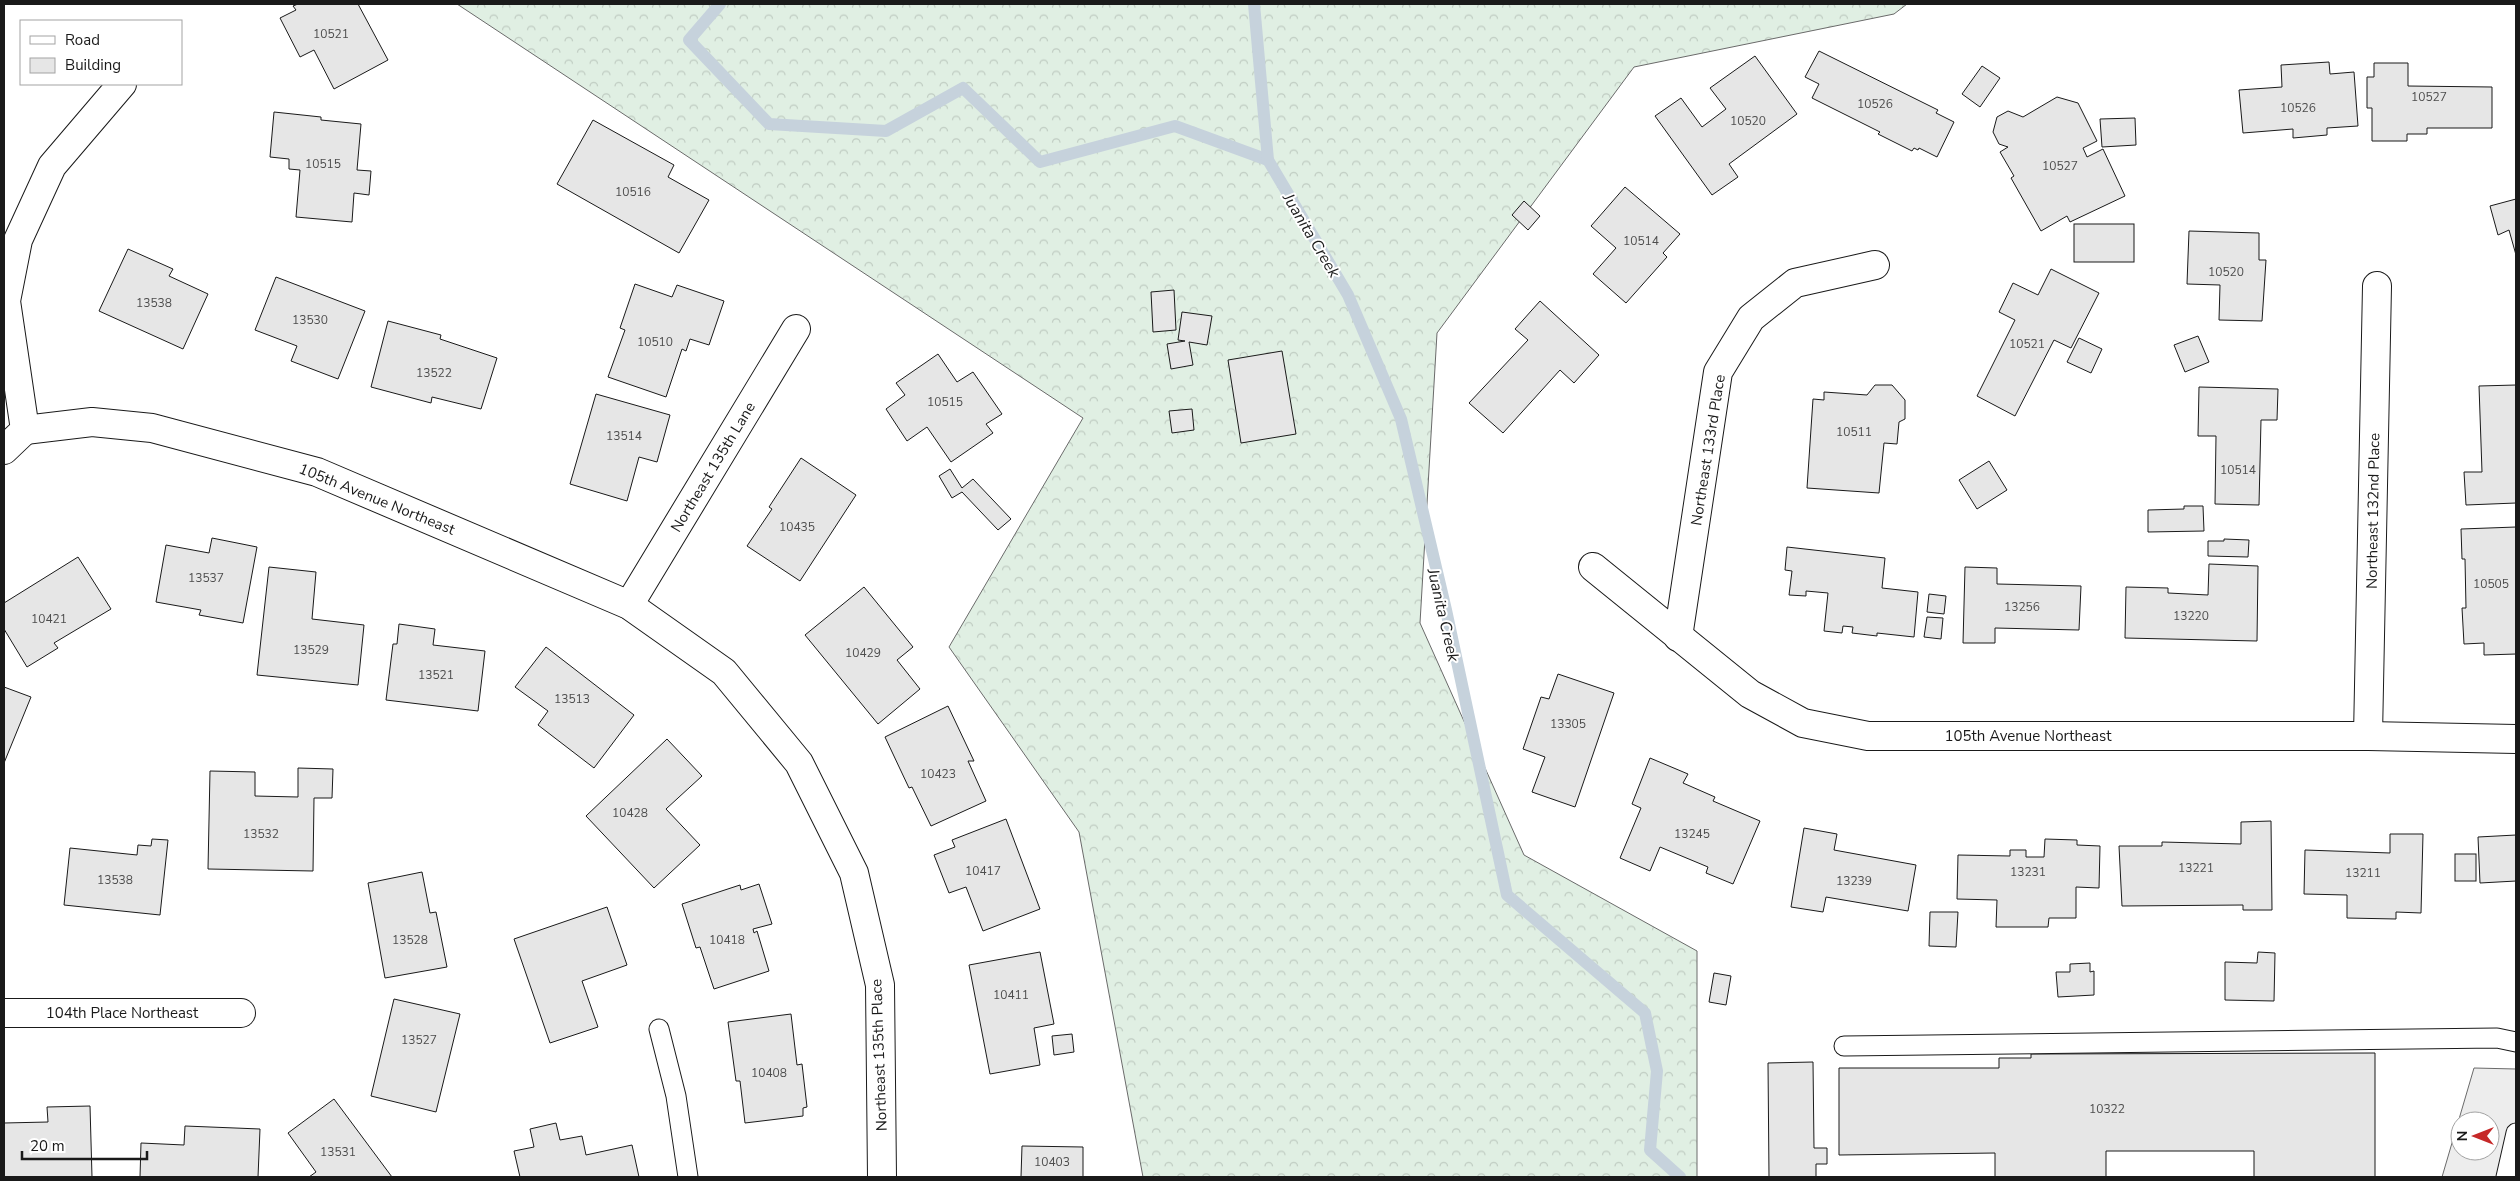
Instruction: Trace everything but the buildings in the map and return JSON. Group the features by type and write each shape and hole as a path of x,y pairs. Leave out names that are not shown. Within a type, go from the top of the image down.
{"street":[{"path":"4,450 25,430 6,301 18,240 52,166 121,85"},
{"name":"Northeast 133rd Place","path":"1678,637 1718,372 1751,318 1795,283 1875,265"},
{"name":"Northeast 132nd Place","path":"2368,736 2377,286"},
{"name":"Northeast 135th Lane","path":"629,605 796,330"},
{"name":"105th Avenue Northeast","path":"25,430 92,422 152,428 317,472 629,605"},
{"name":"105th Avenue Northeast","path":"1593,567 1750,694 1803,723 1868,736 2368,736 2516,739"},
{"name":"Northeast 135th Place","path":"629,605 724,672 799,763 854,873 880,986 882,1177"},
{"name":"104th Place Northeast","path":"4,1013 241,1013"}],"lane":[{"path":"659,1029 676,1096 688,1177"},
{"path":"1844,1046 2497,1038 2516,1042"},
{"path":"2506,1177 2516,1134"}],"green space":[{"path":"457,4 1907,4 1894,14 1634,67 1437,333 1420,623 1524,855 1697,951 1697,1177 1143,1177 1079,832 949,647 1083,418"}],"shaded area":[{"path":"2474,1068 2516,1069 2516,1177 2442,1177 2450,1150 2450,1161 2500,1161 2500,1111 2461,1111"}],"waterway":[{"path":"720,4 689,40 769,124 886,131 963,88 1040,162 1175,126 1268,160"},
{"name":"Juanita Creek","path":"1254,4 1268,160 1348,295 1401,419 1446,610 1507,895 1645,1013 1657,1071 1650,1150 1680,1177"}]}
